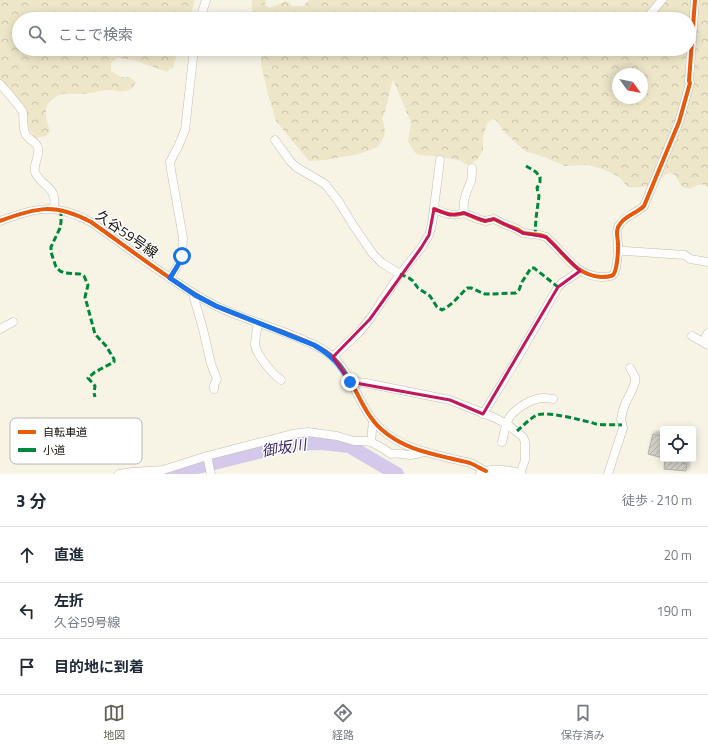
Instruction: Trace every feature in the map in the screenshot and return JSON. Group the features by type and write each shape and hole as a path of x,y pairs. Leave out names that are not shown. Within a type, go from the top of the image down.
{"main road":[{"path":"483,473 495,470 520,474"}],"street":[{"path":"202,12 206,0"},
{"path":"652,12 662,0"},
{"path":"694,12 695,0"},
{"path":"170,278 182,256 183,238 170,162 178,147 184,130 193,56"},
{"path":"434,209 450,215 464,212 485,221 494,219 523,233 546,237 580,271 590,276 609,277 613,275 618,254 617,228 623,221 644,206 679,122 690,83 691,56"},
{"path":"0,84 23,111 26,135 37,145 39,149 35,173 52,192 54,198 54,209"},
{"path":"275,140 296,167 319,180 328,188 339,202 373,254 382,263 400,274"},
{"path":"333,357 360,331 370,319 400,274 421,248 429,235 432,224 440,160"},
{"path":"464,212 464,201 471,178 472,168"},
{"name":"久谷59号線","path":"0,221 21,213 54,209 75,214 91,222 195,295 216,306 314,345 333,357 341,367 373,420 392,438 405,445 424,452 470,463 483,473"},
{"path":"618,254 621,251 625,251 684,255 690,259 708,262"},
{"path":"483,414 517,359 558,286 580,271"},
{"path":"195,295 194,298 211,364 217,379 214,389"},
{"path":"0,329 13,322"},
{"path":"258,323 255,344 257,349 261,358 275,376 281,380"},
{"path":"692,336 705,343 708,333"},
{"path":"608,474 623,428 621,418 623,410 635,382 635,377 630,368"},
{"path":"350,382 366,383 450,400 507,424 523,437 525,442 525,460 520,474"},
{"path":"502,442 511,415 529,402 546,398 553,399"},
{"path":"371,442 373,420"},
{"path":"119,474 163,470 292,434 308,432 337,436 354,441 371,442 391,454 396,452 410,455 424,452"},
{"path":"207,457 211,474"}],"highlighted area":[{"path":"434,209 450,215 464,213 485,221 494,219 523,233 546,237 580,271 558,287 483,414 450,400 350,382 333,357 370,319 421,248 429,235"}],"green space":[{"path":"0,0 195,0 191,12 12,12 12,56 177,56 173,67 167,72 134,60 117,58 111,63 111,71 121,77 129,77 136,82 133,87 127,91 107,90 82,94 65,94 52,99 46,110 46,118 50,131 46,136 35,138 29,129 25,111 0,81"},
{"path":"251,0 266,0 265,4 269,8 286,1 292,6 303,6 309,0 708,0 708,187 701,184 689,189 682,187 675,175 669,173 650,185 628,187 619,177 603,169 587,165 565,166 525,151 504,132 497,121 493,119 487,123 483,138 483,150 477,160 467,165 459,160 419,155 414,152 408,141 411,123 393,79 382,119 384,134 378,147 359,154 325,160 309,161 276,121 261,65 261,56 696,56 696,12 252,12"}],"building":[{"path":"653,434 660,436 660,457 648,454"},
{"path":"665,462 683,462 683,464 687,464 686,471 664,469"}],"waterway":[{"name":"御坂川","path":"166,474 290,444 322,443 349,446 397,474"}],"marked path":[{"path":"526,166 536,172 540,177 540,182 537,188 539,196 535,234"},
{"path":"61,210 60,228 51,247 51,252 56,267 65,273 80,274 84,276 88,285 85,297 95,334 106,346 114,359 114,362 95,372 88,378 95,386 95,397"},
{"path":"400,274 413,281 418,288 430,296 437,307 442,310 452,303 467,288 471,288 485,294 516,293 531,268 534,268 558,287"},
{"path":"517,431 531,418 542,414 564,416 599,424 622,425"}],"cycle path":[{"path":"694,12 695,0"},
{"path":"434,209 452,215 464,213 485,221 494,219 523,233 546,237 570,262 584,272 601,277 609,277 613,275 617,258 618,227 622,221 644,206 679,122 690,83 691,56"},
{"path":"0,221 36,210 46,209 67,212 91,222 160,271 210,303 303,340 325,351 334,359 349,378 373,420 389,435 413,448 470,463 486,471"}],"route":[{"path":"182,256 170,278 195,295 216,306 314,345 333,357 350,382"}]}
